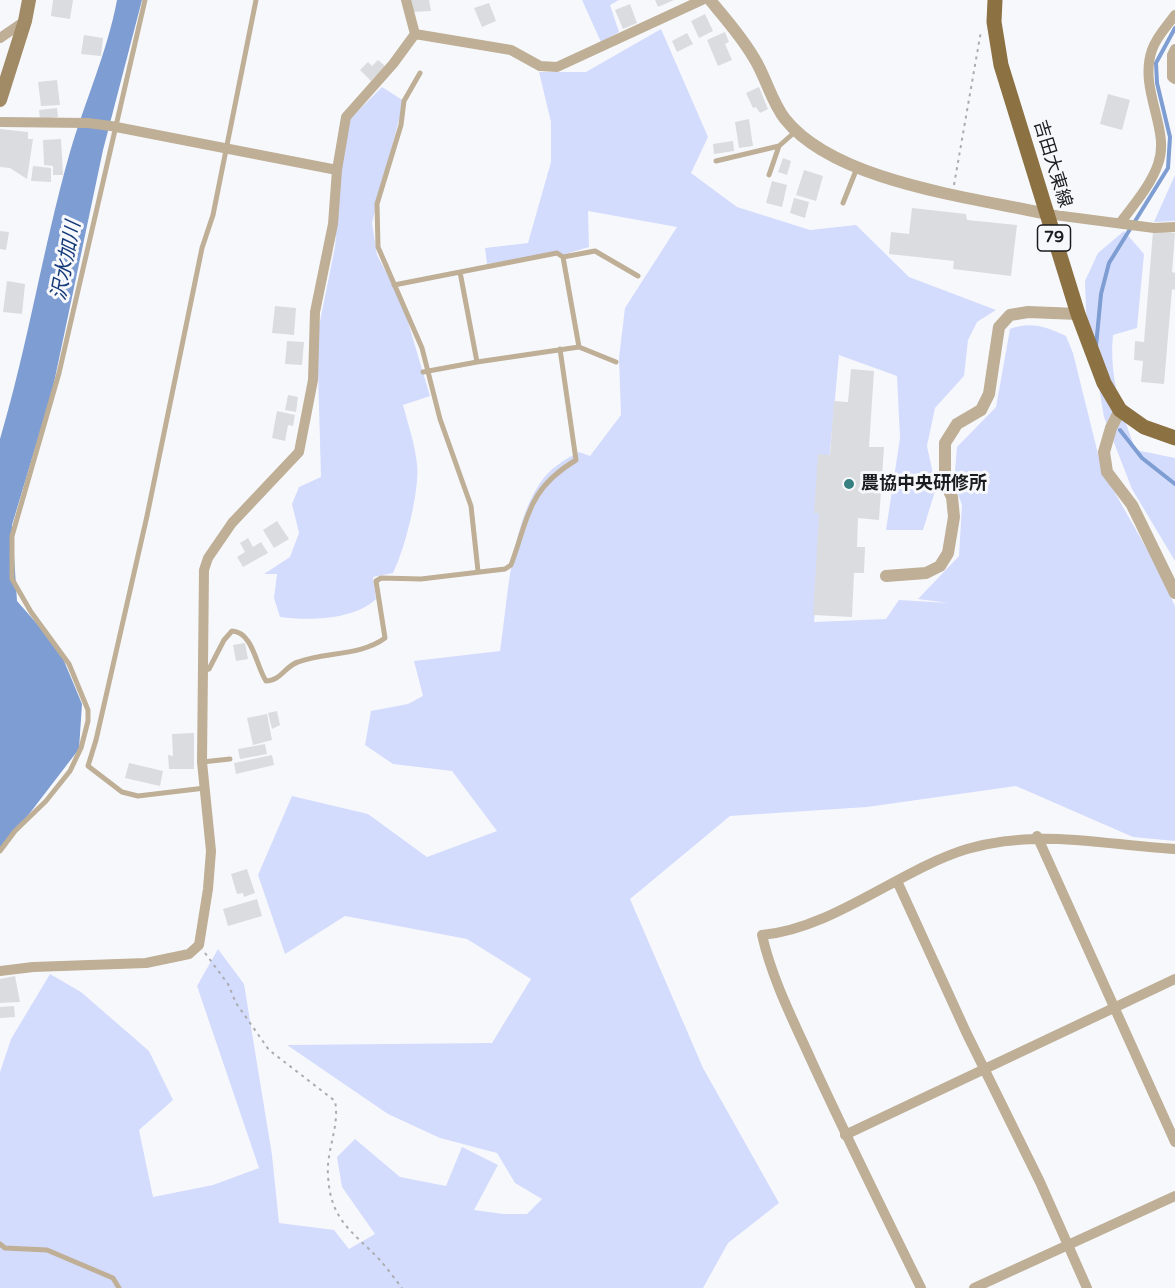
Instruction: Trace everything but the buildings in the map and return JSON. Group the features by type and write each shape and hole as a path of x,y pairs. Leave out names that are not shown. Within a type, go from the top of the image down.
{"main road":[{"path":"0,100 25,21 29,0"},
{"name":"吉田大東線","path":"995,0 994,22 1001,65 1078,314 1104,383 1120,410 1144,426 1175,438"}],"street":[{"path":"406,0 415,34"},
{"path":"415,34 511,50 540,66 557,67 702,0"},
{"path":"710,0 754,57 783,117 796,131 858,167 888,179 1047,214 1141,226 1175,227"},
{"path":"1122,223 1158,165 1161,145 1150,99 1148,72 1152,50 1175,15"},
{"path":"0,38 25,21"},
{"path":"0,971 53,966 146,963 189,954 199,945 208,889 211,851 202,762 203,586 208,558 232,523 291,464 302,444 314,380 315,312 333,224 337,170 346,117 393,64 415,34"},
{"path":"1175,50 1172,55 1172,77 1175,79"},
{"path":"0,122 87,123 226,147 337,170"},
{"path":"886,576 926,573 940,566 948,553 954,517 952,497 945,483 945,443 957,424 981,410 989,394 999,327 1010,315 1028,312 1078,314"},
{"path":"1120,410 1111,428 1104,453 1107,472 1132,505 1175,593"},
{"path":"1036,836 1116,1007 1175,1142"},
{"path":"921,1288 845,1135 768,963 762,935 779,933 829,913 965,850 1036,836 1175,849"},
{"path":"897,881 984,1069 1040,1182 1087,1288"},
{"path":"845,1135 1175,979"},
{"path":"974,1288 1175,1196"}],"lane":[{"path":"0,851 15,831 46,801 70,771 81,748 88,721 88,710 69,664 31,612 12,579 12,536 56,383 79,276 145,0"},
{"path":"205,788 138,796 122,792 87,766 96,740 147,516 256,0"},
{"path":"420,73 404,101 401,125 377,204 378,247 422,348 440,419 471,506 478,571"},
{"path":"716,161 779,146 796,131"},
{"path":"769,176 779,146"},
{"path":"843,203 858,167"},
{"path":"394,285 557,253 563,257 595,251 638,276"},
{"path":"563,257 579,346"},
{"path":"460,272 477,362"},
{"path":"426,371 579,346 616,362"},
{"path":"204,671 209,669 224,640 232,631 237,631 246,637 266,681 273,681 295,662 360,648 385,638 376,581 381,578 422,579 505,568 511,565 532,501 544,484 576,460 560,349"},
{"path":"202,762 230,759"},
{"path":"0,1244 5,1248 47,1251 113,1278 119,1288"}],"path":[{"path":"953,194 983,20"},
{"path":"199,945 228,984 236,1003 268,1050 335,1101 334,1131 327,1175 338,1214 344,1227 378,1258 402,1288"}],"shaded area":[{"path":"582,0 619,0 610,5 619,32 601,42"},
{"path":"661,29 708,137 691,173 737,207 810,230 856,225 909,277 996,310 977,322 968,340 964,376 935,408 927,446 936,488 923,530 886,530 900,438 897,376 839,355 814,622 886,619 899,600 949,603 918,599 959,556 962,505 954,483 957,447 996,407 1010,329 1031,325 1066,336 1073,353 1102,470 1153,560 1175,606 1175,841 1133,837 1016,786 867,807 730,816 630,899 703,1068 779,1203 728,1243 703,1288 0,1288 0,1072 11,1039 50,974 81,992 149,1051 173,1100 139,1130 153,1197 213,1185 259,1168 197,986 218,949 244,984 272,1155 279,1223 334,1230 349,1249 375,1234 342,1187 337,1157 355,1139 400,1177 446,1186 462,1147 498,1165 474,1210 503,1214 527,1214 542,1199 515,1183 497,1153 440,1138 388,1114 287,1045 492,1043 531,979 467,939 345,916 285,954 258,875 292,796 368,814 427,857 497,831 452,771 393,764 365,745 371,711 408,704 423,696 414,661 500,651 516,542 530,501 540,483 558,465 579,452 590,456 621,415 619,358 625,308 677,227 588,211 589,247 559,256 558,252 487,264 485,248 528,243 551,162 551,122 539,72 586,72"},
{"path":"382,87 404,101 372,223 377,255 402,302 430,396 403,405 417,464 414,504 407,535 393,573 373,577 376,599 367,606 344,615 317,619 280,617 274,598 277,574 264,574 290,557 299,533 292,504 299,487 321,477 317,336 335,247 345,124"},
{"path":"1175,175 1175,221 1154,222"},
{"path":"1124,231 1144,254 1137,328 1113,335 1115,379 1121,408 1136,450 1175,458 1175,561 1132,489 1104,417 1086,311 1085,281 1098,253"}],"water":[{"name":"沢水加川","path":"117,0 142,0 103,150 52,392 12,525 17,601 59,649 82,704 79,749 0,852 0,439 19,368 60,188 108,39"}],"waterway":[{"path":"1096,346 1101,294 1109,263 1168,168 1170,137 1157,83 1156,63 1175,28"},
{"path":"1120,430 1142,458 1175,484"}],"place":[{"name":"農協中央研修所","path":"849,484"}]}
